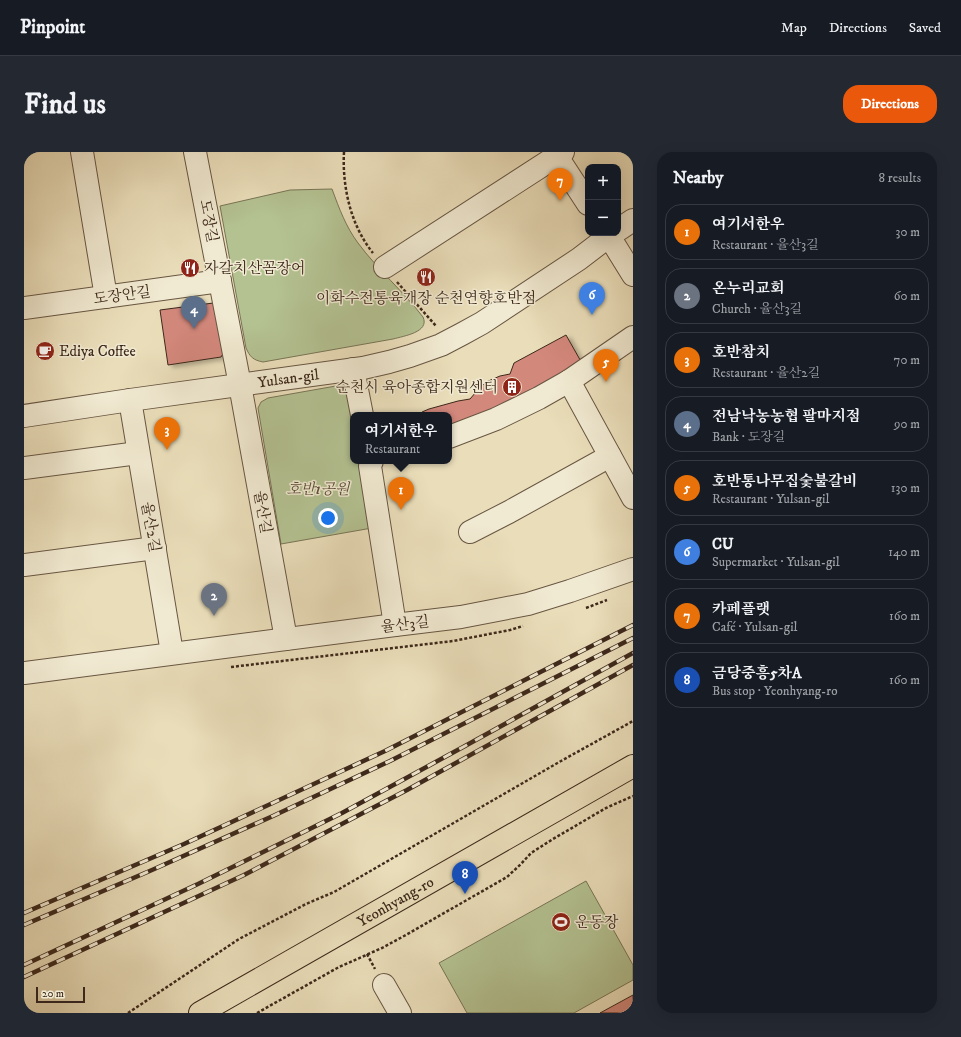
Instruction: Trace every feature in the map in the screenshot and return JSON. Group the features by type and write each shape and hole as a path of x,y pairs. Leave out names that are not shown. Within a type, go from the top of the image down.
{"main road":[{"name":"Yeonhyang-ro","path":"200,1013 633,766"}],"street":[{"path":"82,152 106,297"},
{"name":"도장길","path":"195,152 240,385"},
{"path":"385,268 558,153 586,200"},
{"name":"Yulsan-gil","path":"621,227 633,220"},
{"name":"Yulsan-gil","path":"24,416 353,369 410,356 441,345 482,323 579,259 608,236"},
{"path":"614,236 633,275"},
{"name":"도장안길","path":"24,308 220,281"},
{"path":"452,436 496,419 539,398 569,381 633,337"},
{"path":"353,369 361,412"},
{"path":"569,381 633,498"},
{"name":"율산길","path":"240,385 286,639"},
{"name":"율산2길","path":"130,400 172,653"},
{"path":"24,468 138,453"},
{"path":"470,532 610,456"},
{"path":"371,464 395,625"},
{"path":"24,565 154,548"},
{"name":"율산3길","path":"24,674 172,653 461,617 528,604 577,589 633,569"},
{"path":"384,985 400,1013"}],"path":[{"path":"128,1013 239,939 306,904 334,892 633,721"},
{"path":"257,1013 339,967 382,948 507,877 531,853 606,808 633,796"}],"green space":[{"path":"332,189 343,217 354,237 366,253 423,317 423,326 419,330 409,335 393,339 263,362 254,359 250,356 246,348 220,206 290,190"},
{"name":"호반1공원","path":"347,384 352,412 350,412 350,464 361,464 372,528 281,544 258,408 261,402 268,398"},
{"name":"운동장","path":"586,881 633,965 633,980 574,1013 467,1013 439,963"}],"building":[{"path":"221,302 227,347 221,357 168,365 160,310"},
{"name":"순천시 육아종합지원센터","path":"566,335 583,365 452,433 452,412 422,412 458,401 470,399 486,382 500,376 510,374 514,363"},
{"path":"633,995 633,1013 600,1013"}],"railway":[{"path":"24,913 184,844 385,751 633,625"},
{"path":"24,925 273,816 390,761 633,638"},
{"path":"24,965 198,884 342,813 633,653"},
{"path":"24,977 244,875 407,790 633,665"}],"place":[{"name":"카페플랫","path":"560,201"},
{"name":"자갈치산꼼장어","path":"190,268"},
{"name":"이화수전통육개장 순천연향호반점","path":"426,277"},
{"name":"CU","path":"592,315"},
{"name":"전남낙농농협 팔마지점","path":"194,329"},
{"name":"Ediya Coffee","path":"45,351"},
{"name":"호반통나무집숯불갈비","path":"606,382"},
{"name":"순천시 육아종합지원센터","path":"512,387"},
{"name":"호반참치","path":"167,450"},
{"name":"여기서한우","path":"401,510"},
{"name":"온누리교회","path":"214,616"},
{"name":"금당중흥5차A","path":"465,894"},
{"name":"운동장","path":"561,922"}]}
